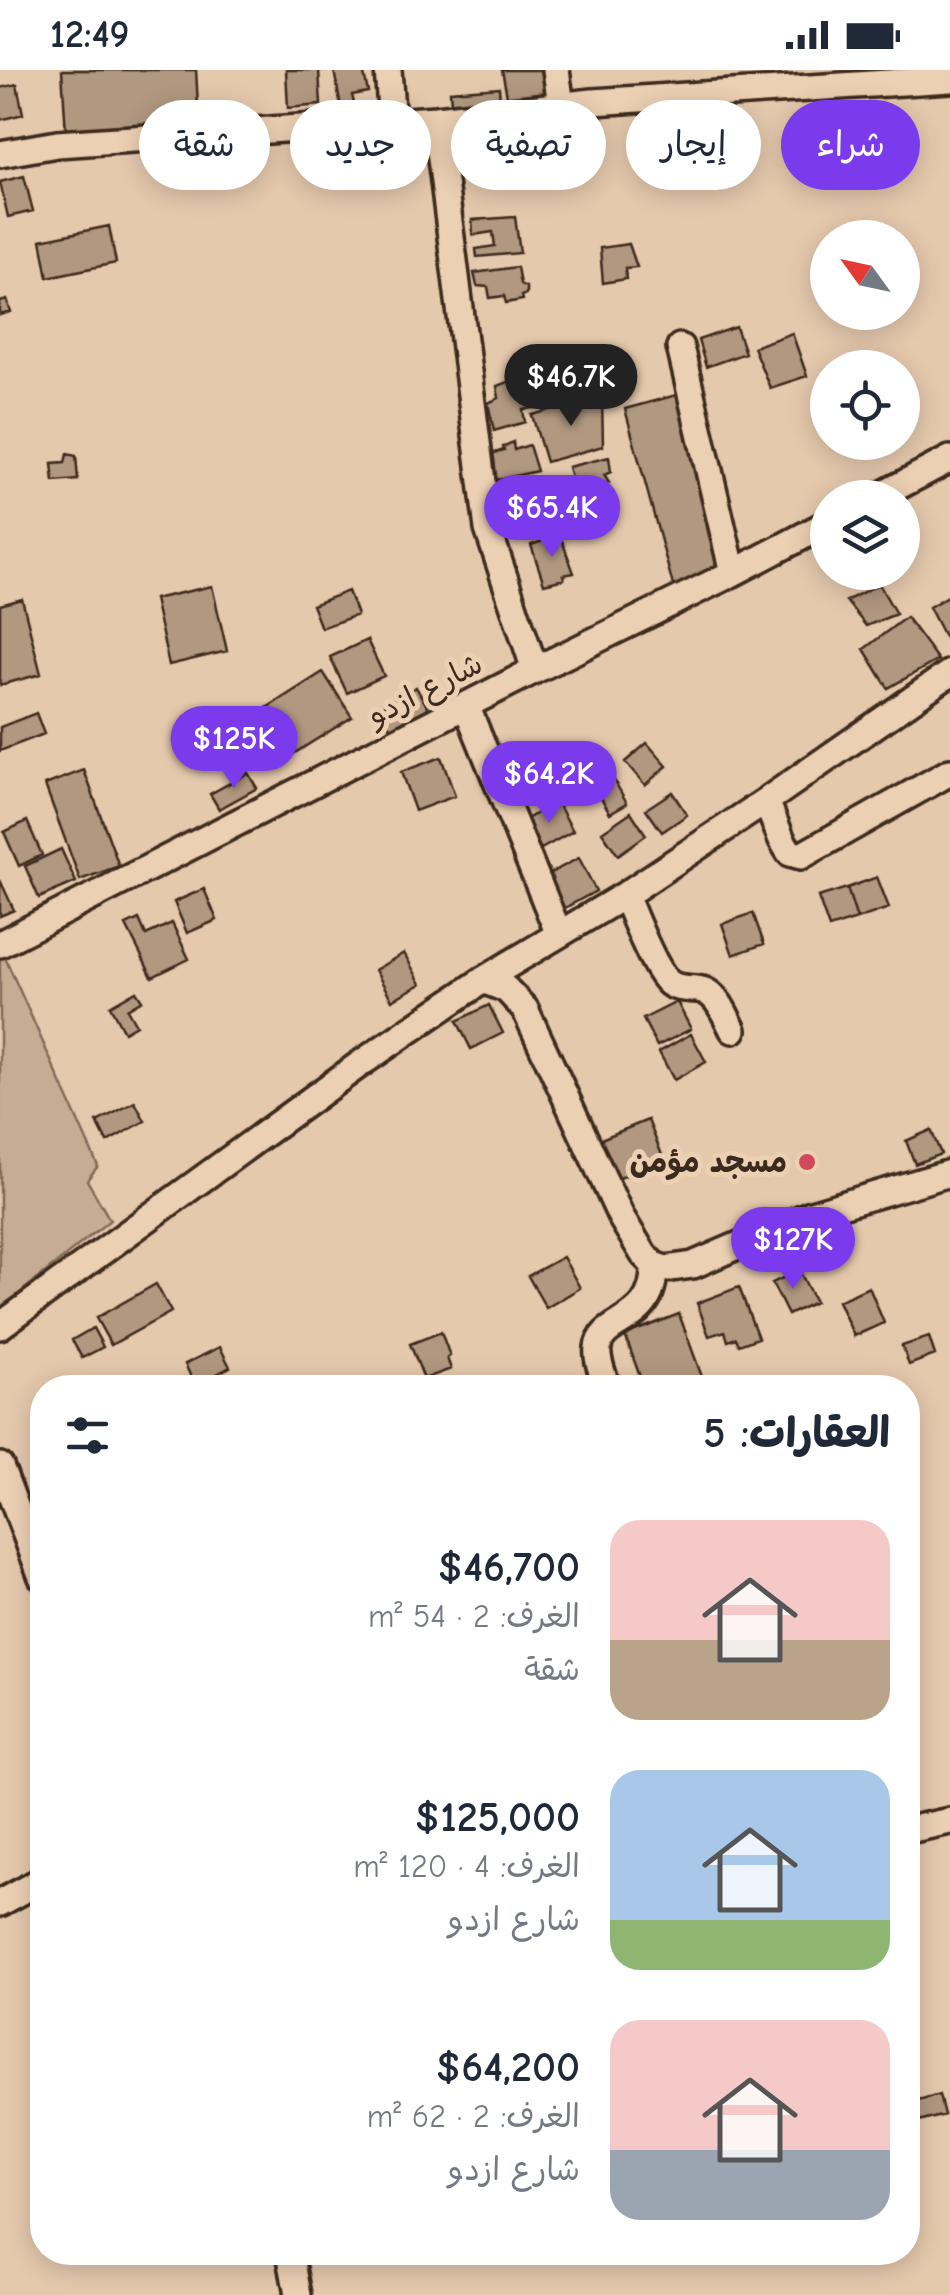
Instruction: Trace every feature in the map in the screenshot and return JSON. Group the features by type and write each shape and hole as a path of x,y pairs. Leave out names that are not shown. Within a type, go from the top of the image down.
{"street":[{"path":"388,70 390,100"},
{"path":"556,70 560,100"},
{"path":"606,100 834,77 950,79"},
{"path":"431,119 451,117"},
{"path":"436,119 488,530 535,670"},
{"path":"0,154 58,144 290,129"},
{"path":"680,346 733,572"},
{"path":"909,480 950,458"},
{"name":"شارع ازدو","path":"0,944 810,532"},
{"path":"0,1326 311,1098 482,980 625,894 950,673"},
{"path":"466,705 558,932"},
{"path":"766,801 790,853 801,856 950,772"},
{"path":"625,894 665,980 715,998 732,1030"},
{"path":"482,980 506,990 525,1009 621,1217 644,1256 654,1265 665,1269 694,1265 811,1214 950,1173"},
{"path":"604,1375 598,1359 602,1334 639,1310 654,1282 654,1265"},
{"path":"0,1466 30,1545"},
{"path":"920,1827 950,1821"},
{"path":"0,1903 30,1887"},
{"path":"292,2265 298,2295"}],"shaded area":[{"path":"3,953 98,1166 87,1180 110,1220 0,1309 0,954"}],"building":[{"path":"62,70 196,70 198,100 139,100 139,128 66,133"},
{"path":"286,70 319,70 321,100 290,100 288,108"},
{"path":"363,70 368,92 352,95 353,100 340,100 334,71"},
{"path":"502,70 547,70 551,93 508,100"},
{"path":"17,84 23,114 0,120 0,88"},
{"path":"499,87 500,100 451,100 451,104 450,91"},
{"path":"24,176 33,211 8,217 0,182"},
{"path":"515,217 520,253 477,257 476,249 495,246 493,232 473,235 472,220"},
{"path":"109,226 116,263 48,277 41,240"},
{"path":"629,244 637,267 625,268 626,279 603,283 600,248"},
{"path":"517,267 520,284 526,287 522,300 506,303 504,296 490,298 488,287 477,286 474,273"},
{"path":"7,300 11,312 0,315 0,302"},
{"path":"736,327 745,353 706,367 698,340"},
{"path":"792,333 807,376 770,388 753,347"},
{"path":"523,376 533,408 523,410 525,422 494,431 488,403 499,398 497,386"},
{"path":"680,394 729,574 674,589 625,409"},
{"path":"602,395 603,446 546,462 532,415"},
{"path":"513,442 514,450 529,445 537,471 492,481 485,456 504,450"},
{"path":"67,454 76,456 78,480 54,482 52,464 65,463"},
{"path":"609,457 611,472 604,475 609,483 594,489 594,495 577,499 568,467"},
{"path":"538,487 540,496 545,496 545,516 525,520 528,530 508,533 502,507 522,504 519,489"},
{"path":"560,535 574,573 544,584 531,545"},
{"path":"212,586 227,651 169,665 154,599"},
{"path":"867,590 882,590 896,614 866,626 846,601"},
{"path":"348,591 357,615 321,628 312,605"},
{"path":"950,595 950,640 947,642 929,607"},
{"path":"22,599 41,674 0,685 0,605"},
{"path":"906,617 938,660 888,688 864,649"},
{"path":"367,640 384,676 347,693 330,657"},
{"path":"323,672 352,717 290,756 262,711"},
{"path":"416,687 429,710 392,731 379,708"},
{"path":"36,713 44,734 0,751 0,727"},
{"path":"647,743 667,766 645,785 625,762"},
{"path":"441,757 455,796 415,811 401,772"},
{"path":"607,768 627,803 610,813 590,779"},
{"path":"84,770 119,866 80,880 45,785"},
{"path":"248,773 257,788 219,809 210,794"},
{"path":"672,792 687,815 662,832 646,809"},
{"path":"557,802 573,831 541,849 525,820"},
{"path":"631,812 646,835 618,855 602,832"},
{"path":"27,821 42,855 19,866 4,832"},
{"path":"61,849 76,882 39,898 25,866"},
{"path":"579,858 596,891 561,910 543,877"},
{"path":"877,877 889,908 857,919 847,888"},
{"path":"0,880 14,910 0,916"},
{"path":"847,888 857,919 829,928 818,897"},
{"path":"204,889 217,920 187,933 174,902"},
{"path":"753,913 764,944 733,955 722,924"},
{"path":"139,919 146,935 172,923 189,959 152,977 126,925"},
{"path":"404,953 421,984 392,1000 375,970"},
{"path":"136,991 142,1000 127,1009 136,1025 124,1032 110,1006"},
{"path":"677,1002 691,1029 657,1046 643,1019"},
{"path":"489,1005 503,1033 471,1049 457,1021"},
{"path":"691,1034 706,1062 674,1080 659,1052"},
{"path":"135,1102 145,1121 107,1142 97,1122"},
{"path":"648,1120 664,1160 612,1181 596,1141"},
{"path":"931,1130 941,1154 915,1164 906,1141"},
{"path":"563,1257 580,1288 546,1308 528,1276"},
{"path":"799,1270 815,1302 788,1315 772,1283"},
{"path":"156,1284 171,1312 111,1345 96,1318"},
{"path":"739,1287 758,1338 739,1345 736,1338 728,1341 725,1331 709,1336 697,1303"},
{"path":"869,1287 884,1323 854,1336 838,1301"},
{"path":"679,1314 701,1375 639,1375 625,1335"},
{"path":"93,1328 103,1347 82,1358 72,1340"},
{"path":"441,1332 451,1369 422,1375 410,1344"},
{"path":"929,1337 935,1355 909,1365 902,1346"},
{"path":"220,1347 230,1367 218,1375 190,1375 185,1364"},
{"path":"939,2095 944,2115 920,2122 920,2101"}],"place":[{"name":"مسجد مؤمن","path":"807,1162"}]}
